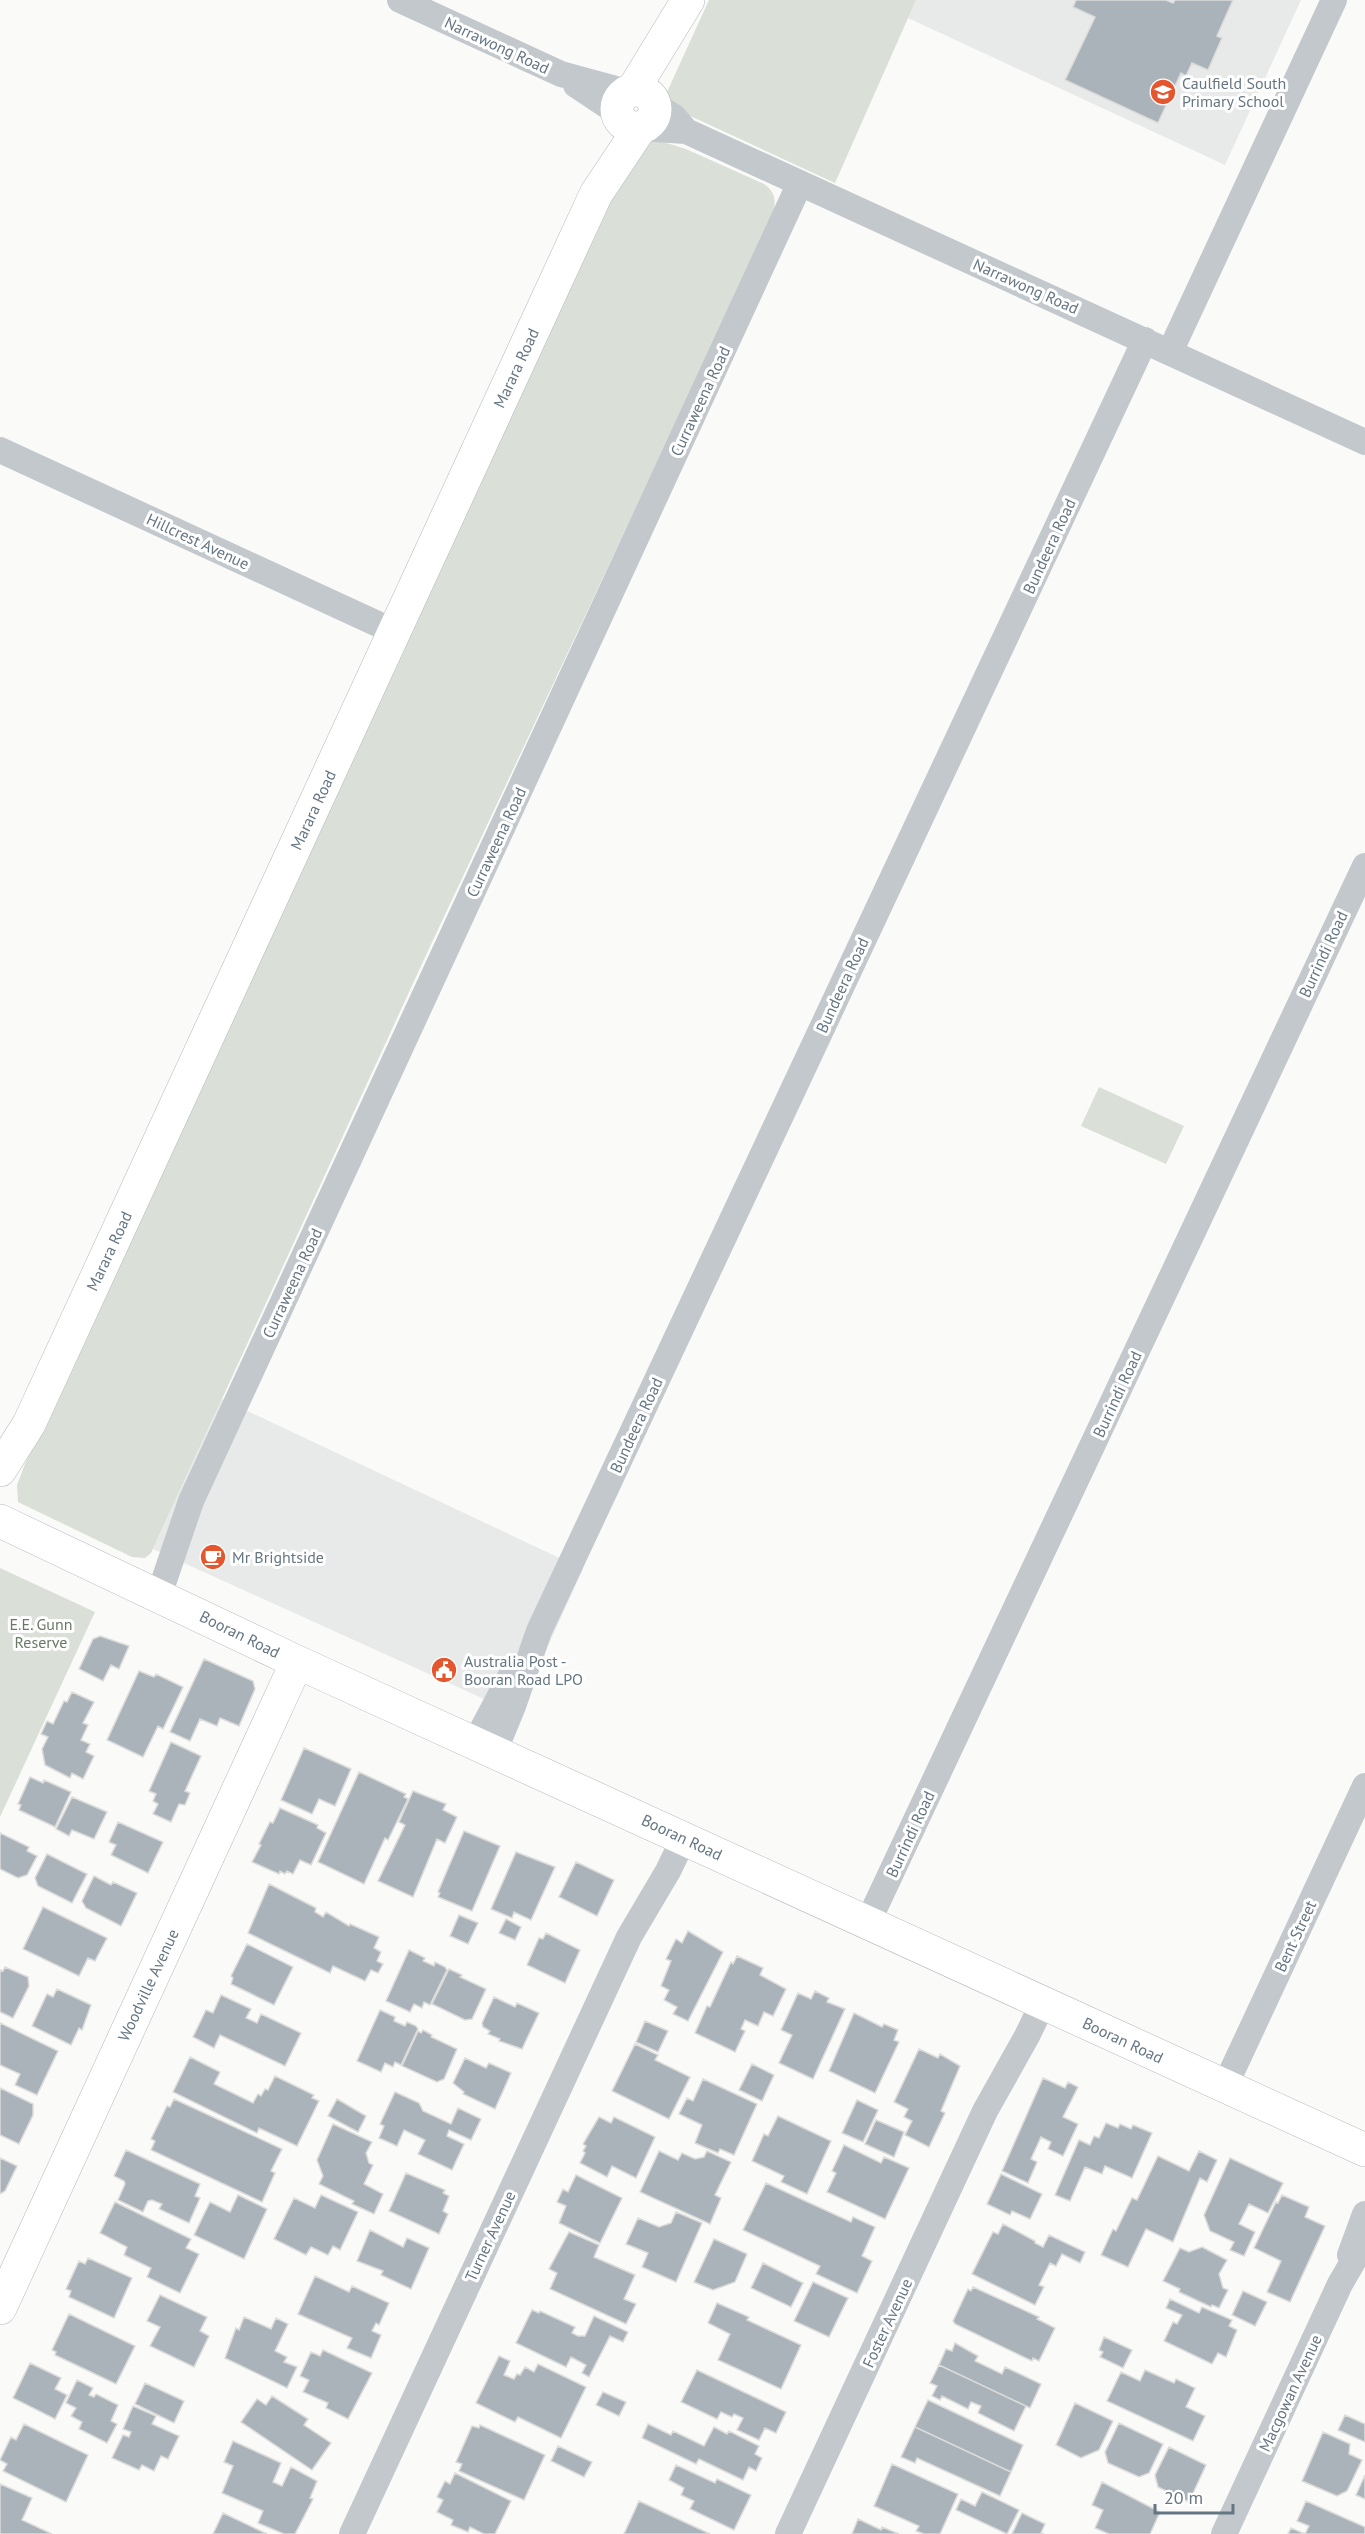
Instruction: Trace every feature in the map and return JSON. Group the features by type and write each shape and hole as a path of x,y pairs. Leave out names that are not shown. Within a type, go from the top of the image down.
{"street":[{"name":"Narrawong Road","path":"400,0 637,109 674,117 686,131 1365,442"},
{"path":"1170,352 1334,0"},
{"name":"Marara Road","path":"0,1508 29,1424 686,3"},
{"name":"Curraweena Road","path":"150,1592 157,1556 191,1501 800,183"},
{"name":"Bundeera Road","path":"484,1748 501,1691 539,1631 1145,340"},
{"name":"Hillcrest Avenue","path":"0,450 395,632"},
{"name":"Burrindi Road","path":"868,1922 1365,866"},
{"name":"Marara Road","path":"0,1470 29,1424"},
{"name":"Booran Road","path":"0,1521 297,1662 1365,2150"},
{"name":"Woodville Avenue","path":"0,2308 297,1662"},
{"name":"Bent Street","path":"1225,2086 1365,1786"},
{"name":"Turner Avenue","path":"352,2534 629,1937 652,1863 675,1834"},
{"name":"Foster Avenue","path":"788,2534 985,2111 1011,2029 1035,1999"},
{"name":"Macgowan Avenue","path":"1224,2534 1340,2284 1365,2214"},
{"name":"Macgowan Avenue","path":"1340,2284 1365,2241"}],"shaded area":[{"name":"Caulfield South Primary School","path":"916,0 1301,0 1225,165 908,18"},
{"path":"222,1399 583,1569 517,1714 153,1549"}],"green space":[{"path":"709,0 916,0 835,183 686,114 672,104 667,92"},
{"path":"657,140 686,149 764,184 771,191 774,199 772,217 427,953 151,1553 145,1558 132,1557 18,1502 17,1485 623,169 641,141"},
{"path":"1099,1087 1184,1126 1166,1164 1081,1126"},
{"name":"E.E. Gunn Reserve","path":"0,1568 95,1612 0,1817"}],"building":[{"path":"1076,0 1166,0 1173,3 1175,0 1233,0 1217,36 1222,38 1208,70 1192,63 1186,76 1181,73 1158,123 1065,80 1095,17 1073,7"},
{"path":"100,1636 129,1646 119,1669 111,1665 103,1681 79,1669 93,1639"},
{"path":"204,1659 253,1681 255,1689 239,1726 220,1718 217,1726 200,1719 190,1741 170,1732"},
{"path":"139,1671 154,1677 156,1674 183,1687 163,1729 158,1726 143,1757 107,1740"},
{"path":"72,1692 94,1702 83,1723 88,1725 81,1740 90,1744 86,1752 94,1756 83,1779 72,1773 70,1778 45,1765 42,1749 48,1737 41,1734 47,1721 53,1724 64,1701 67,1702"},
{"path":"171,1742 201,1756 185,1791 190,1793 185,1805 179,1804 171,1822 153,1814 158,1804 153,1801 156,1794 149,1791"},
{"path":"304,1748 351,1769 335,1806 319,1799 312,1814 281,1800"},
{"path":"359,1772 406,1794 404,1797 408,1799 388,1840 385,1838 364,1884 318,1862"},
{"path":"30,1777 43,1783 44,1780 71,1792 55,1827 19,1810 21,1805 18,1804"},
{"path":"413,1791 446,1804 443,1810 457,1817 445,1843 437,1839 413,1897 378,1881 405,1825 399,1822"},
{"path":"72,1797 107,1812 94,1839 72,1830 69,1836 56,1829"},
{"path":"280,1808 318,1825 317,1828 326,1833 311,1865 300,1860 293,1874 280,1871 279,1874 252,1862 270,1822 273,1823"},
{"path":"118,1822 163,1842 148,1873 111,1855 116,1845 109,1842"},
{"path":"464,1831 500,1846 472,1911 438,1897 440,1893 438,1892"},
{"path":"0,1833 29,1847 27,1851 37,1856 27,1875 18,1878 0,1869"},
{"path":"516,1852 555,1867 531,1920 514,1912 512,1918 491,1909"},
{"path":"47,1854 87,1874 72,1903 38,1886 35,1878"},
{"path":"576,1862 614,1880 597,1916 559,1897"},
{"path":"94,1876 111,1885 113,1882 137,1893 121,1926 86,1908 82,1901"},
{"path":"269,1884 316,1908 315,1912 323,1917 326,1912 349,1926 350,1924 379,1937 374,1948 381,1952 377,1961 383,1964 378,1973 371,1970 365,1981 333,1966 330,1973 248,1933"},
{"path":"43,1907 107,1938 95,1961 88,1958 79,1976 23,1949"},
{"path":"459,1915 478,1923 468,1944 450,1936"},
{"path":"506,1919 521,1927 515,1940 499,1933"},
{"path":"688,1931 723,1952 688,2021 673,2014 677,2007 664,2000 669,1990 661,1986 671,1961 666,1959 676,1939 682,1943"},
{"path":"546,1933 580,1950 565,1983 527,1965 539,1938 543,1939"},
{"path":"247,1944 293,1967 274,2005 231,1984 233,1978 231,1976"},
{"path":"409,1950 425,1958 423,1961 434,1966 435,1962 447,1970 430,2005 424,2002 422,2008 414,2004 410,2012 386,2001"},
{"path":"737,1956 763,1968 760,1975 786,1989 773,2016 764,2012 758,2026 745,2020 741,2029 745,2031 735,2052 695,2033 731,1962 733,1964"},
{"path":"5,1967 28,1977 29,1986 13,2018 0,2012 0,1970 3,1971"},
{"path":"449,1969 462,1975 460,1977 486,1989 472,2019 465,2020 432,2004"},
{"path":"57,1989 91,2005 82,2030 79,2028 71,2045 32,2026 47,1994 53,1997"},
{"path":"815,1991 829,1998 827,2002 845,2009 813,2079 779,2063 792,2035 781,2030 798,1993 811,1999"},
{"path":"221,1995 251,2009 246,2018 257,2023 261,2014 301,2033 285,2066 220,2035 214,2048 193,2037 206,2010 213,2013"},
{"path":"494,1997 515,2007 517,2003 539,2013 522,2049 499,2041 500,2039 488,2034 490,2031 483,2027 482,2023"},
{"path":"380,2010 395,2017 394,2021 405,2026 407,2022 418,2029 401,2065 395,2062 393,2067 385,2063 381,2072 357,2061"},
{"path":"854,2013 882,2027 884,2024 898,2030 894,2040 899,2042 875,2093 829,2071"},
{"path":"645,2021 668,2031 658,2052 636,2042"},
{"path":"0,2023 58,2051 37,2095 15,2085 20,2074 0,2065"},
{"path":"423,2030 432,2035 431,2037 457,2049 444,2079 437,2082 402,2066 418,2031 421,2033"},
{"path":"635,2044 658,2055 655,2060 690,2077 669,2119 612,2091"},
{"path":"919,2049 938,2058 940,2054 960,2066 941,2111 945,2113 929,2147 905,2135 912,2121 904,2117 908,2109 894,2102"},
{"path":"190,2057 220,2072 214,2084 253,2103 258,2094 261,2096 265,2089 268,2090 275,2076 314,2095 312,2098 319,2101 297,2146 259,2128 257,2133 173,2092"},
{"path":"465,2058 486,2068 489,2063 511,2073 495,2109 463,2094 464,2092 453,2083"},
{"path":"752,2064 774,2075 762,2101 739,2090"},
{"path":"1043,2078 1065,2088 1068,2082 1078,2087 1063,2117 1078,2124 1063,2156 1048,2149 1051,2142 1041,2137 1031,2159 1037,2162 1028,2183 1002,2171"},
{"path":"703,2079 757,2104 734,2155 720,2149 718,2153 695,2143 702,2125 679,2114 687,2098 693,2101"},
{"path":"0,2088 33,2104 33,2115 19,2144 0,2135"},
{"path":"395,2092 419,2103 423,2111 451,2124 458,2108 481,2119 471,2140 449,2130 447,2136 464,2144 452,2170 418,2154 425,2140 404,2130 397,2146 379,2138 384,2126 380,2124"},
{"path":"174,2099 282,2149 271,2171 275,2173 262,2202 151,2150 155,2141 151,2139 167,2106 170,2107"},
{"path":"337,2099 366,2116 358,2132 328,2116"},
{"path":"857,2100 878,2110 863,2142 842,2133"},
{"path":"778,2116 831,2141 807,2194 781,2182 784,2176 752,2161 764,2134 768,2136"},
{"path":"599,2117 611,2123 614,2117 655,2137 636,2178 612,2166 607,2177 580,2163 585,2153 583,2151 586,2146 583,2144"},
{"path":"876,2120 904,2132 894,2157 865,2144"},
{"path":"1106,2123 1118,2128 1120,2124 1131,2129 1133,2125 1152,2133 1132,2178 1105,2166 1102,2174 1085,2167 1070,2201 1055,2195 1079,2140 1090,2145 1094,2136 1099,2138"},
{"path":"333,2124 372,2142 366,2153 369,2163 373,2165 364,2184 383,2194 374,2214 352,2204 354,2201 319,2184 323,2176 317,2160"},
{"path":"844,2145 881,2163 884,2157 909,2168 885,2219 827,2192 836,2173 832,2171"},
{"path":"126,2150 200,2184 195,2196 200,2198 189,2223 159,2209 162,2204 152,2200 148,2201 143,2212 118,2200 125,2184 124,2181 114,2176"},
{"path":"659,2151 678,2160 682,2153 695,2159 704,2157 707,2151 731,2162 715,2195 721,2198 710,2224 640,2192"},
{"path":"1199,2151 1217,2160 1207,2182 1200,2178 1173,2242 1146,2229 1128,2267 1101,2255 1113,2229 1116,2231 1132,2198 1137,2200 1158,2156 1189,2171"},
{"path":"0,2158 17,2166 5,2191 0,2194"},
{"path":"1230,2158 1283,2183 1268,2213 1249,2204 1239,2224 1255,2232 1244,2256 1230,2250 1234,2242 1210,2231 1204,2215"},
{"path":"406,2173 445,2190 443,2193 449,2196 443,2211 448,2214 439,2234 389,2211"},
{"path":"1001,2174 1042,2194 1030,2219 1012,2211 1010,2215 987,2204"},
{"path":"576,2175 622,2198 600,2243 559,2223 566,2206 557,2202 563,2189 568,2192"},
{"path":"766,2183 851,2222 853,2217 875,2227 862,2256 872,2261 857,2293 816,2274 820,2266 743,2230"},
{"path":"238,2195 267,2209 244,2259 194,2235 210,2202 230,2212"},
{"path":"321,2195 358,2212 340,2250 333,2246 328,2255 311,2247 306,2255 274,2239 294,2198 315,2208"},
{"path":"1282,2195 1309,2207 1305,2217 1325,2226 1290,2302 1267,2292 1281,2261 1254,2248 1276,2202 1278,2203"},
{"path":"115,2202 191,2239 186,2248 199,2254 180,2293 147,2277 151,2268 124,2255 127,2247 100,2233"},
{"path":"676,2212 702,2223 676,2282 642,2267 648,2253 626,2244 638,2218 659,2227 671,2223"},
{"path":"1003,2224 1043,2247 1049,2235 1085,2252 1080,2263 1062,2254 1056,2266 1050,2263 1039,2285 1044,2287 1035,2305 972,2274 993,2232 998,2234"},
{"path":"370,2230 403,2247 407,2238 429,2248 411,2289 381,2275 383,2271 357,2261"},
{"path":"569,2232 599,2245 594,2257 635,2275 624,2299 636,2304 626,2324 550,2289 557,2273 549,2269"},
{"path":"714,2239 747,2254 735,2282 713,2290 694,2282"},
{"path":"1202,2247 1227,2260 1219,2274 1223,2288 1228,2290 1219,2308 1212,2305 1211,2307 1179,2292 1180,2289 1163,2281 1180,2248 1189,2252"},
{"path":"88,2258 132,2278 114,2318 69,2297 71,2291 66,2289 79,2261 85,2264"},
{"path":"763,2263 803,2283 791,2307 751,2288"},
{"path":"315,2276 349,2292 352,2286 389,2303 379,2325 376,2323 372,2331 381,2335 371,2358 347,2348 352,2338 298,2314"},
{"path":"813,2282 848,2298 829,2337 794,2321"},
{"path":"973,2287 1039,2317 1037,2319 1055,2328 1039,2361 1033,2358 1032,2361 955,2324 953,2321 968,2289 971,2291"},
{"path":"1243,2291 1267,2302 1255,2326 1232,2315"},
{"path":"160,2295 207,2317 200,2331 209,2336 194,2367 150,2346 160,2327 147,2321"},
{"path":"1170,2299 1199,2313 1202,2307 1232,2320 1229,2326 1237,2330 1226,2357 1218,2353 1212,2364 1164,2341 1173,2322 1177,2324 1182,2315 1166,2308"},
{"path":"717,2303 801,2345 781,2389 718,2360 730,2334 708,2323"},
{"path":"532,2310 539,2313 540,2311 575,2327 572,2333 578,2336 585,2336 594,2316 628,2332 623,2342 610,2336 589,2377 582,2373 586,2365 571,2357 566,2367 516,2343"},
{"path":"69,2314 135,2346 116,2384 55,2355 56,2352 52,2350"},
{"path":"244,2317 271,2329 276,2318 288,2324 275,2351 287,2357 284,2362 297,2367 287,2388 225,2358 236,2328 239,2330"},
{"path":"1104,2337 1132,2350 1123,2368 1100,2357 1103,2352 1099,2350"},
{"path":"955,2343 978,2356 975,2361 1002,2374 1005,2367 1041,2384 1030,2408 939,2365 946,2349 952,2351"},
{"path":"323,2350 372,2373 348,2419 326,2408 328,2403 303,2392 309,2380 300,2376 311,2352 320,2356"},
{"path":"499,2356 510,2361 504,2375 514,2379 525,2367 534,2372 538,2364 586,2387 561,2438 518,2417 515,2422 476,2403"},
{"path":"30,2363 61,2378 55,2389 67,2395 55,2419 13,2398"},
{"path":"939,2365 1026,2406 1014,2431 978,2413 981,2406 971,2402 968,2409 942,2396 940,2400 932,2396 937,2386 930,2383"},
{"path":"697,2370 786,2412 776,2433 765,2428 759,2440 737,2430 743,2418 734,2414 732,2417 721,2412 717,2419 681,2402"},
{"path":"1145,2370 1174,2383 1176,2379 1195,2388 1186,2407 1205,2416 1193,2441 1107,2401 1121,2372 1140,2381"},
{"path":"77,2380 93,2388 89,2395 94,2397 96,2394 118,2405 111,2421 117,2424 107,2443 79,2429 82,2422 71,2416 76,2408 66,2403"},
{"path":"145,2383 184,2401 174,2423 135,2404"},
{"path":"603,2392 626,2402 619,2416 596,2405"},
{"path":"272,2396 308,2419 304,2425 331,2443 312,2470 241,2422 257,2399 266,2405"},
{"path":"928,2400 1023,2445 1011,2472 915,2427"},
{"path":"1075,2403 1113,2421 1099,2450 1081,2458 1056,2445"},
{"path":"133,2406 156,2416 152,2424 179,2436 168,2459 161,2456 154,2471 142,2465 139,2470 112,2458 123,2435 129,2437 131,2432 123,2429"},
{"path":"1345,2415 1365,2424 1365,2442 1338,2430"},
{"path":"1119,2423 1163,2444 1149,2473 1139,2477 1108,2463 1105,2452"},
{"path":"24,2424 88,2455 66,2502 3,2471 7,2464 0,2460 11,2437 16,2440"},
{"path":"648,2424 671,2435 673,2431 704,2446 714,2427 727,2434 729,2431 759,2446 755,2454 762,2458 756,2471 749,2467 743,2480 699,2459 696,2464 642,2438"},
{"path":"480,2425 545,2455 524,2500 459,2471 462,2464 456,2462 472,2426 479,2428"},
{"path":"915,2427 1011,2472 1000,2496 917,2458 915,2463 901,2457"},
{"path":"1323,2432 1350,2444 1349,2454 1362,2460 1347,2491 1337,2496 1302,2481"},
{"path":"233,2441 281,2463 273,2482 282,2486 291,2467 317,2481 310,2498 313,2499 295,2534 284,2534 258,2523 263,2511 222,2493 233,2466 224,2462"},
{"path":"558,2446 592,2462 584,2477 551,2461"},
{"path":"1169,2447 1206,2465 1189,2502 1158,2487 1155,2475"},
{"path":"892,2464 958,2494 940,2534 924,2534 916,2531 919,2526 874,2506"},
{"path":"676,2465 715,2483 717,2479 751,2495 734,2530 690,2509 694,2501 681,2495 684,2488 669,2480"},
{"path":"455,2473 511,2501 495,2534 484,2534 470,2527 468,2532 451,2525 453,2520 437,2512 443,2500 437,2497 445,2481 450,2484"},
{"path":"1365,2475 1365,2499 1356,2495"},
{"path":"1102,2482 1160,2512 1150,2534 1109,2534 1095,2528 1103,2510 1092,2505"},
{"path":"0,2484 32,2498 22,2520 52,2534 0,2534"},
{"path":"982,2492 1019,2510 1007,2534 956,2510 961,2499 975,2506"},
{"path":"639,2501 710,2534 624,2534"},
{"path":"1306,2501 1365,2527 1365,2534 1305,2534 1309,2526 1297,2521"},
{"path":"223,2513 267,2534 213,2534"},
{"path":"1022,2513 1045,2524 1041,2533 1044,2534 1012,2534"},
{"path":"858,2519 881,2530 882,2527 899,2534 852,2534"},
{"path":"1291,2528 1305,2534 1288,2534"}],"place":[{"name":"Caulfield South Primary School","path":"1163,92"},
{"name":"Mr Brightside","path":"213,1557"},
{"name":"Australia Post - Booran Road LPO","path":"444,1670"}]}
